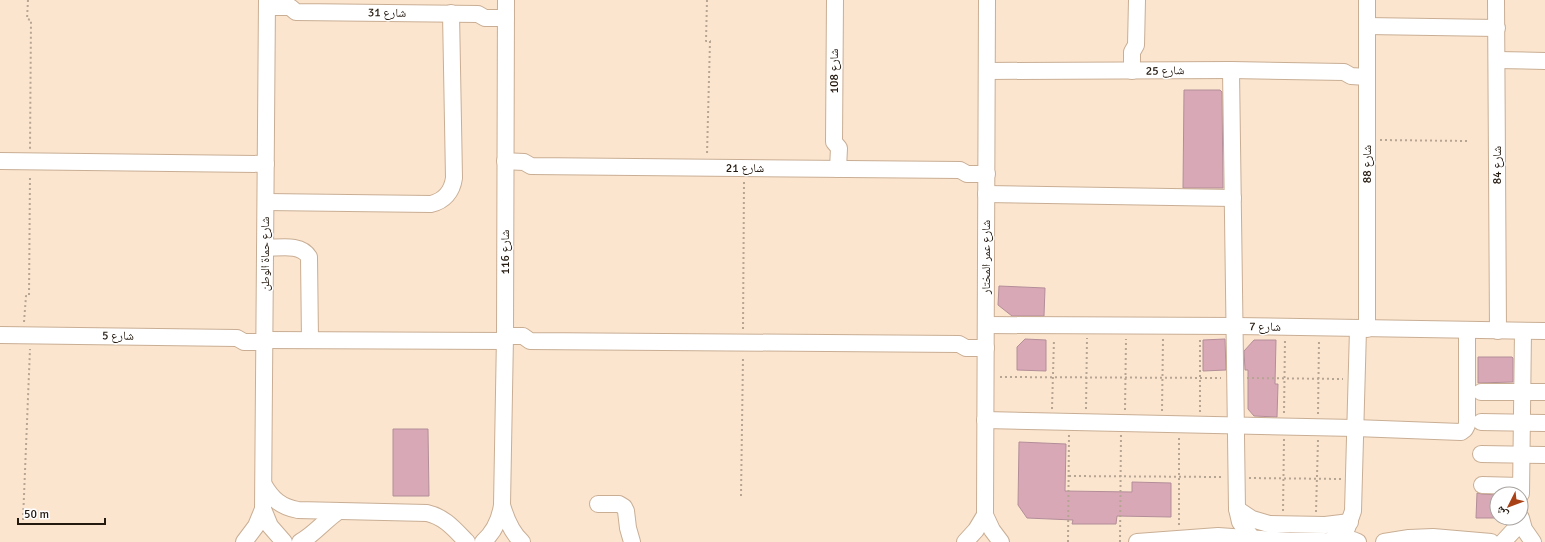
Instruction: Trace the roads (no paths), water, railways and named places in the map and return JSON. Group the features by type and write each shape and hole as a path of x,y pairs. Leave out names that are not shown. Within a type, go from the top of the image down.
{"street":[{"name":"شارع 108","path":"833,168 830,148 834,142 835,0"},
{"name":"شارع عمر المختار","path":"987,0 985,515 992,530 1001,542"},
{"path":"1137,0 1136,45 1141,51 1137,72"},
{"name":"شارع 88","path":"1350,522 1353,511 1356,379 1362,329 1367,0"},
{"name":"شارع 84","path":"1496,0 1498,331"},
{"name":"شارع 31","path":"267,8 290,8 296,12 478,14 485,18 506,9"},
{"name":"شارع حماة الوطن","path":"244,542 256,526 263,509 267,8"},
{"name":"شارع 116","path":"483,542 490,535 498,522 502,505 505,341 506,9"},
{"path":"266,202 431,204 442,200 447,195 453,184 454,178 451,13"},
{"path":"1366,26 1497,28"},
{"path":"1497,60 1545,60"},
{"name":"شارع 25","path":"987,71 1137,72 1231,70 1344,72 1351,76 1367,72"},
{"path":"1231,70 1237,510 1244,528 1252,538"},
{"path":"0,161 266,164"},
{"name":"شارع 21","path":"505,166 524,171 531,166 960,170 969,164 986,169"},
{"path":"986,194 1233,198"},
{"path":"265,248 299,248 307,253 309,257 310,340"},
{"name":"شارع 7","path":"530,341 959,344 965,339 986,337 1054,325 1235,326 1545,331"},
{"path":"985,420 1355,428 1458,432 1465,429 1467,425 1467,330"},
{"path":"1521,486 1523,331"},
{"name":"شارع 5","path":"0,335 237,338 243,333 265,338 310,340 505,341 523,345 530,341"},
{"path":"1480,392 1545,392"},
{"path":"1481,422 1545,423"},
{"path":"1481,454 1545,455"},
{"path":"264,485 273,500 289,508 298,510 434,514 446,521 467,542"},
{"path":"1482,485 1490,486"},
{"path":"598,504 618,504 624,507 632,542"},
{"name":"شارع 116","path":"502,505 507,521 522,542"},
{"name":"شارع حماة الوطن","path":"263,509 270,526 284,542"},
{"path":"1237,510 1252,519 1269,524 1325,525 1350,522"},
{"path":"1218,536 1232,522 1237,510"},
{"path":"300,542 310,536 326,520 339,511"},
{"path":"965,542 976,530 985,515"},
{"path":"1328,540 1347,528 1350,522"},
{"path":"1503,542 1517,526"},
{"path":"1523,526 1533,542"},
{"path":"1137,542 1218,536 1290,541 1352,539 1358,542"},
{"path":"1384,542 1409,538 1433,537 1491,542"}]}
